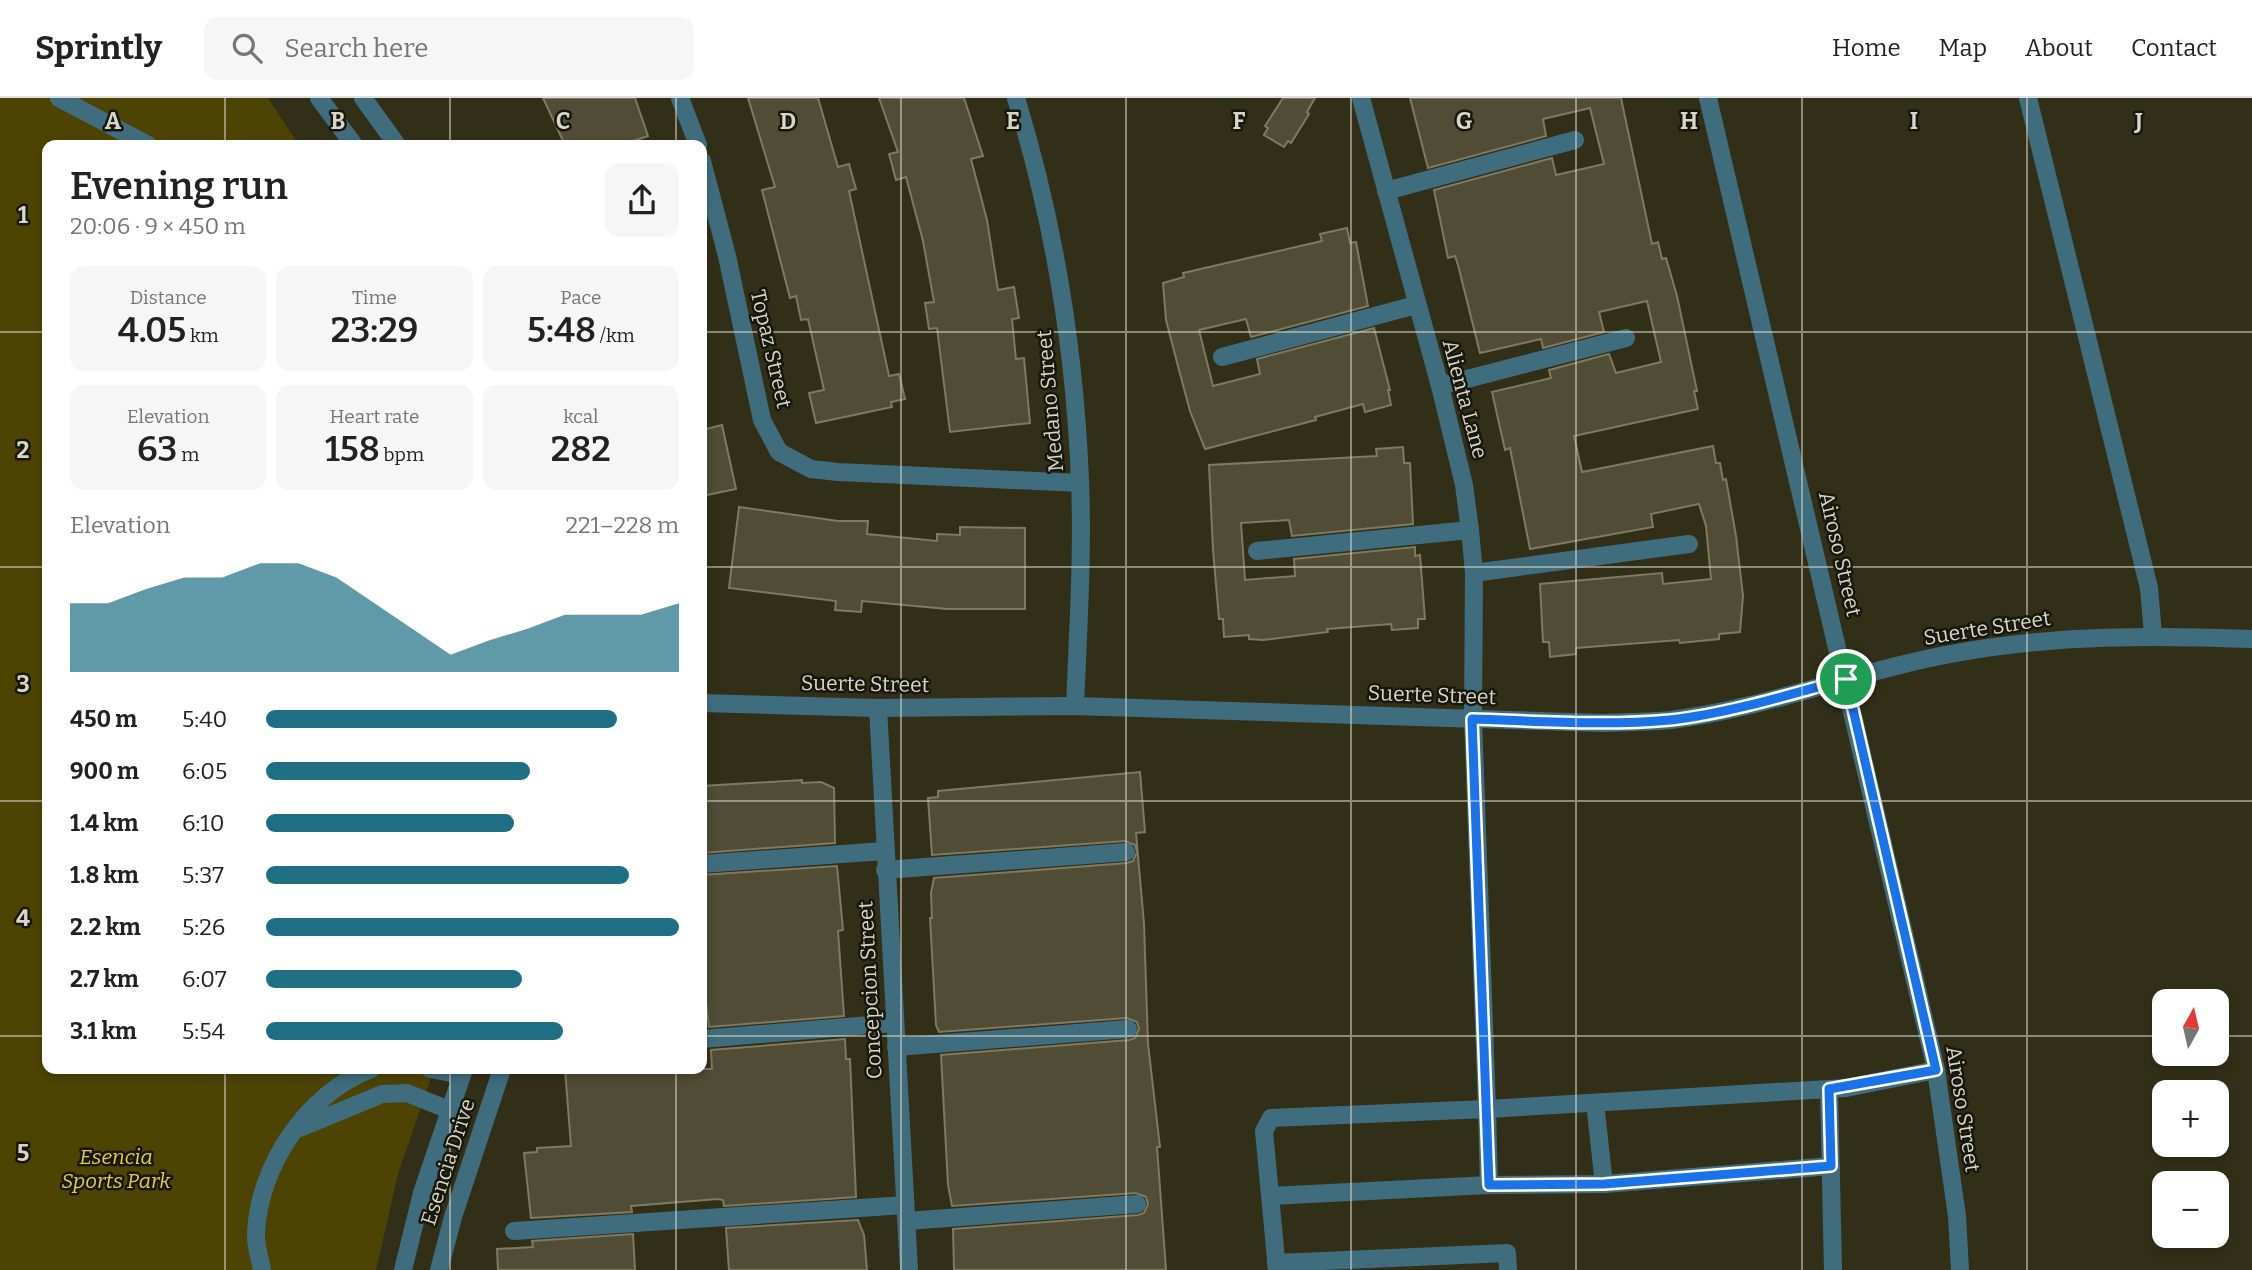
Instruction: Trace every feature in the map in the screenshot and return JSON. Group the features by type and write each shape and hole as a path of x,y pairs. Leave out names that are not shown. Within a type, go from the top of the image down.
{"street":[{"path":"60,98 139,140"},
{"path":"319,98 350,140"},
{"path":"363,98 393,140"},
{"path":"680,98 696,140"},
{"name":"Medano Street","path":"1016,98 1041,188 1053,245 1073,369 1080,483 1075,706"},
{"name":"Alienta Lane","path":"1361,98 1440,386 1464,485 1470,530 1474,573 1472,719 1489,1185"},
{"name":"Airoso Street","path":"1708,98 1936,1070 1956,1216 1960,1270"},
{"path":"2028,98 2149,588 2153,635"},
{"path":"1386,191 1575,140"},
{"name":"Topaz Street","path":"707,180 727,256 762,420 779,452 811,469 838,472 1080,483"},
{"path":"1222,357 1416,305"},
{"path":"1440,386 1626,338"},
{"path":"1257,551 1470,530"},
{"path":"1474,573 1689,544"},
{"name":"Suerte Street","path":"707,703 878,708 1075,706 1602,723 1671,720 1790,695 1954,653 2045,640 2153,635 2252,639"},
{"name":"Concepcion Street","path":"878,708 909,1270"},
{"path":"707,864 884,851"},
{"path":"885,870 1126,852"},
{"path":"707,1039 894,1023"},
{"path":"896,1047 1128,1029"},
{"path":"1508,1270 1507,1253 1276,1267 1264,1130 1271,1118 1487,1109 1829,1089 1936,1070"},
{"path":"262,1270 255,1236 259,1207 268,1177 297,1129 324,1095 346,1079 358,1074"},
{"name":"Esencia Drive","path":"403,1270 422,1193 462,1074"},
{"name":"Esencia Drive","path":"439,1270 453,1217 500,1074"},
{"path":"1829,1089 1833,1270"},
{"path":"297,1129 382,1094 407,1093 449,1110"},
{"path":"1595,1103 1604,1184"},
{"path":"1270,1196 1489,1185 1604,1184 1831,1166"},
{"path":"514,1231 1138,1204"}],"green space":[{"name":"Esencia Sports Park","path":"0,98 268,98 296,140 42,140 42,1074 432,1074 398,1174 376,1270 0,1270"}],"building":[{"path":"543,98 635,98 648,136 636,140 563,140"},
{"path":"748,98 818,98 838,167 849,164 856,189 849,191 889,376 899,374 905,399 891,402 892,407 816,423 809,393 824,390 808,319 801,320 796,296 790,298 762,190 775,187"},
{"path":"879,98 964,98 983,156 971,159 987,220 998,290 1014,287 1019,318 1012,319 1016,359 1024,358 1030,423 950,432 937,328 929,329 925,303 934,302 923,241 906,177 896,180 889,154 898,152"},
{"path":"1283,98 1315,98 1307,112 1309,114 1291,143 1288,141 1284,147 1264,135 1268,128 1265,126"},
{"path":"1410,98 1621,98 1652,244 1658,242 1662,259 1666,258 1677,296 1697,391 1694,391 1698,409 1574,436 1582,472 1713,446 1716,463 1720,463 1723,480 1726,479 1736,536 1743,596 1740,632 1719,634 1719,639 1680,643 1679,640 1576,648 1576,654 1550,657 1549,642 1543,642 1540,584 1662,573 1663,584 1711,579 1706,526 1699,504 1651,514 1653,527 1530,549 1510,448 1505,450 1492,392 1551,378 1549,370 1609,354 1616,373 1661,362 1647,301 1599,312 1604,332 1543,348 1541,339 1480,353 1455,256 1448,258 1434,190 1552,158 1556,175 1604,164 1590,108 1543,119 1546,136 1428,168"},
{"path":"1347,228 1350,243 1356,242 1368,306 1251,337 1246,319 1199,330 1213,386 1260,374 1257,359 1374,328 1390,390 1391,405 1365,412 1363,404 1315,417 1316,420 1205,449 1190,411 1166,320 1163,283 1184,277 1183,273 1322,241 1320,234"},
{"path":"722,425 736,489 707,495 707,429"},
{"path":"1403,447 1404,463 1410,463 1413,524 1292,536 1289,520 1241,523 1245,580 1295,576 1294,559 1415,547 1415,556 1420,555 1425,619 1418,619 1418,628 1392,630 1391,624 1327,629 1328,632 1263,640 1249,639 1249,635 1224,637 1223,619 1219,619 1209,465 1377,456 1376,449"},
{"path":"739,507 838,521 868,521 867,534 937,541 937,534 960,535 960,527 1025,528 1025,609 947,609 862,601 861,612 835,610 836,601 729,588"},
{"path":"1140,772 1145,832 1136,833 1144,924 1148,1044 1160,1147 1157,1147 1166,1270 954,1270 953,1229 1138,1215 1144,1213 1148,1204 1146,1197 1136,1193 952,1206 948,1185 941,1055 1129,1040 1135,1038 1139,1029 1137,1022 1127,1018 939,1032 936,1025 930,918 934,878 1127,863 1133,861 1137,852 1135,845 1125,841 932,855 928,798 938,797 938,791"},
{"path":"802,780 802,783 821,782 834,788 835,843 707,853 707,786"},
{"path":"837,866 843,930 838,931 844,1016 709,1027 707,875"},
{"path":"845,1039 846,1059 850,1059 856,1197 724,1206 723,1200 718,1199 631,1206 632,1212 531,1218 524,1153 537,1152 537,1148 571,1146 565,1074 707,1074 707,1069 712,1069 711,1050"},
{"path":"858,1220 864,1235 867,1270 729,1270 726,1228"},
{"path":"633,1234 635,1270 498,1270 497,1249 533,1247 532,1241"}],"route":[{"path":"1846,679 1936,1070 1829,1089 1831,1166 1604,1184 1489,1185 1472,719 1602,723 1671,720 1790,695 1846,679"}]}
